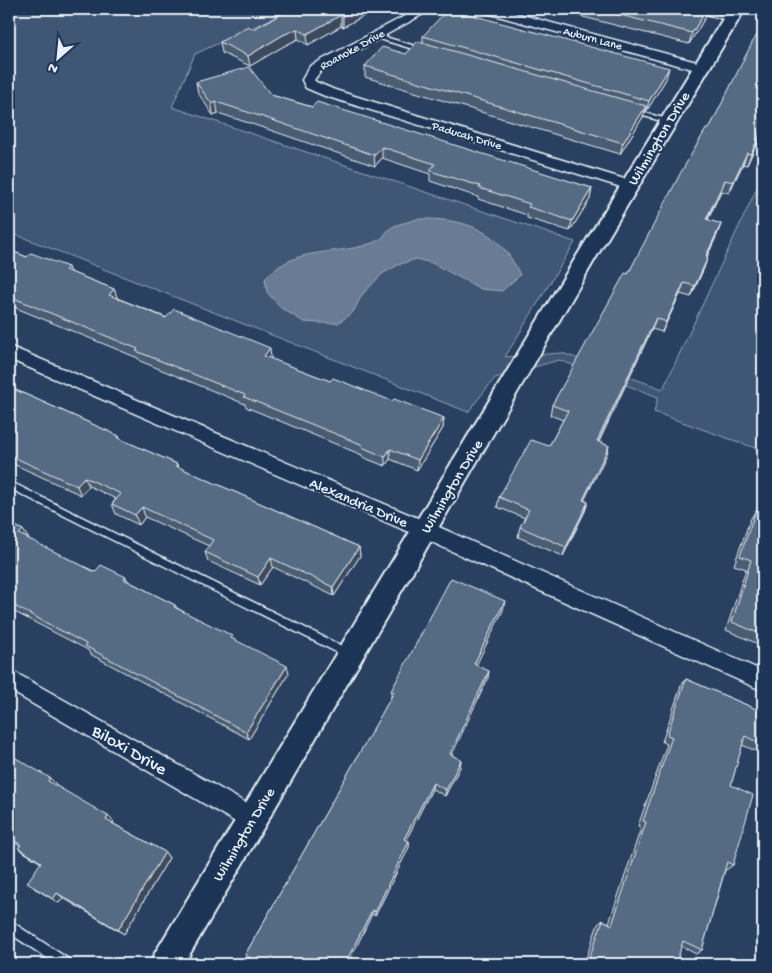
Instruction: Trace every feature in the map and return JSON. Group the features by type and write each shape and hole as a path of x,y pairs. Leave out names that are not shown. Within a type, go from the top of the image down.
{"street":[{"name":"Roanoke Drive","path":"308,80 315,69 426,9"},
{"name":"Auburn Lane","path":"487,9 700,67"},
{"name":"Wilmington Drive","path":"166,964 629,185 734,14"},
{"name":"Paducah Drive","path":"308,80 311,85 330,94 629,185"},
{"name":"Alexandria Drive","path":"9,352 425,530 763,681"},
{"name":"Biloxi Drive","path":"9,679 252,819"}],"lane":[{"path":"690,9 734,14"},
{"path":"375,36 432,53"},
{"path":"621,108 668,121"},
{"path":"9,484 351,655"},
{"path":"9,926 66,964"}],"shaded area":[{"path":"9,9 293,9 195,54 172,107 575,242 505,357 562,353 663,389 763,175 763,441 758,449 654,412 658,397 559,360 495,378 468,412 9,232"},
{"path":"417,219 450,221 479,229 502,247 512,259 520,275 502,291 481,289 432,263 416,259 398,265 382,274 362,295 353,312 338,323 304,322 281,308 267,292 265,279 290,260 318,253 363,246 379,240 394,226"}],"building":[{"path":"291,9 356,9 307,34 297,29 283,35 248,56 220,42 248,26 253,29"},
{"path":"448,9 669,68 649,101 423,36"},
{"path":"596,9 707,9 692,33"},
{"path":"763,25 763,127 751,154 747,153 733,182 725,180 706,219 721,224 695,286 684,283 666,322 656,318 597,441 609,446 583,500 588,502 566,547 520,527 529,510 499,497 531,440 549,446 568,411 552,405 625,273 628,274 680,174 706,129 709,129"},
{"path":"418,41 646,106 623,143 365,66 382,47 406,54"},
{"path":"249,67 271,95 312,107 317,102 592,188 572,221 528,207 530,204 479,188 480,186 430,171 435,164 382,147 374,155 216,102 212,104 196,82"},
{"path":"9,250 27,257 31,253 68,267 65,270 114,289 109,295 166,318 174,309 270,348 264,356 330,381 333,378 392,401 394,399 444,418 418,460 390,449 385,457 362,447 363,445 244,397 245,395 136,351 138,349 11,297 14,295 9,293"},
{"path":"9,387 119,436 118,438 177,464 176,466 359,547 333,587 271,558 258,577 205,552 213,540 142,507 135,515 112,504 121,494 84,477 77,486 9,455"},
{"path":"763,499 763,635 732,622 751,560 740,556 756,510 759,511"},
{"path":"9,523 23,530 19,534 95,572 101,565 126,577 124,579 175,605 174,607 233,636 231,638 287,666 246,732 9,603"},
{"path":"451,578 505,601 474,664 489,671 450,754 461,760 446,790 433,783 404,839 409,841 375,912 372,910 345,964 261,964 245,955 394,692 391,691"},
{"path":"686,679 763,712 763,745 745,736 731,785 753,795 733,865 727,862 702,950 683,941 676,964 587,964 603,920 612,925 646,822 643,821 672,737 667,735"},
{"path":"9,754 50,778 48,781 108,816 106,820 165,852 118,930 57,893 53,899 27,883 41,862 18,848 21,845 9,837"}]}
